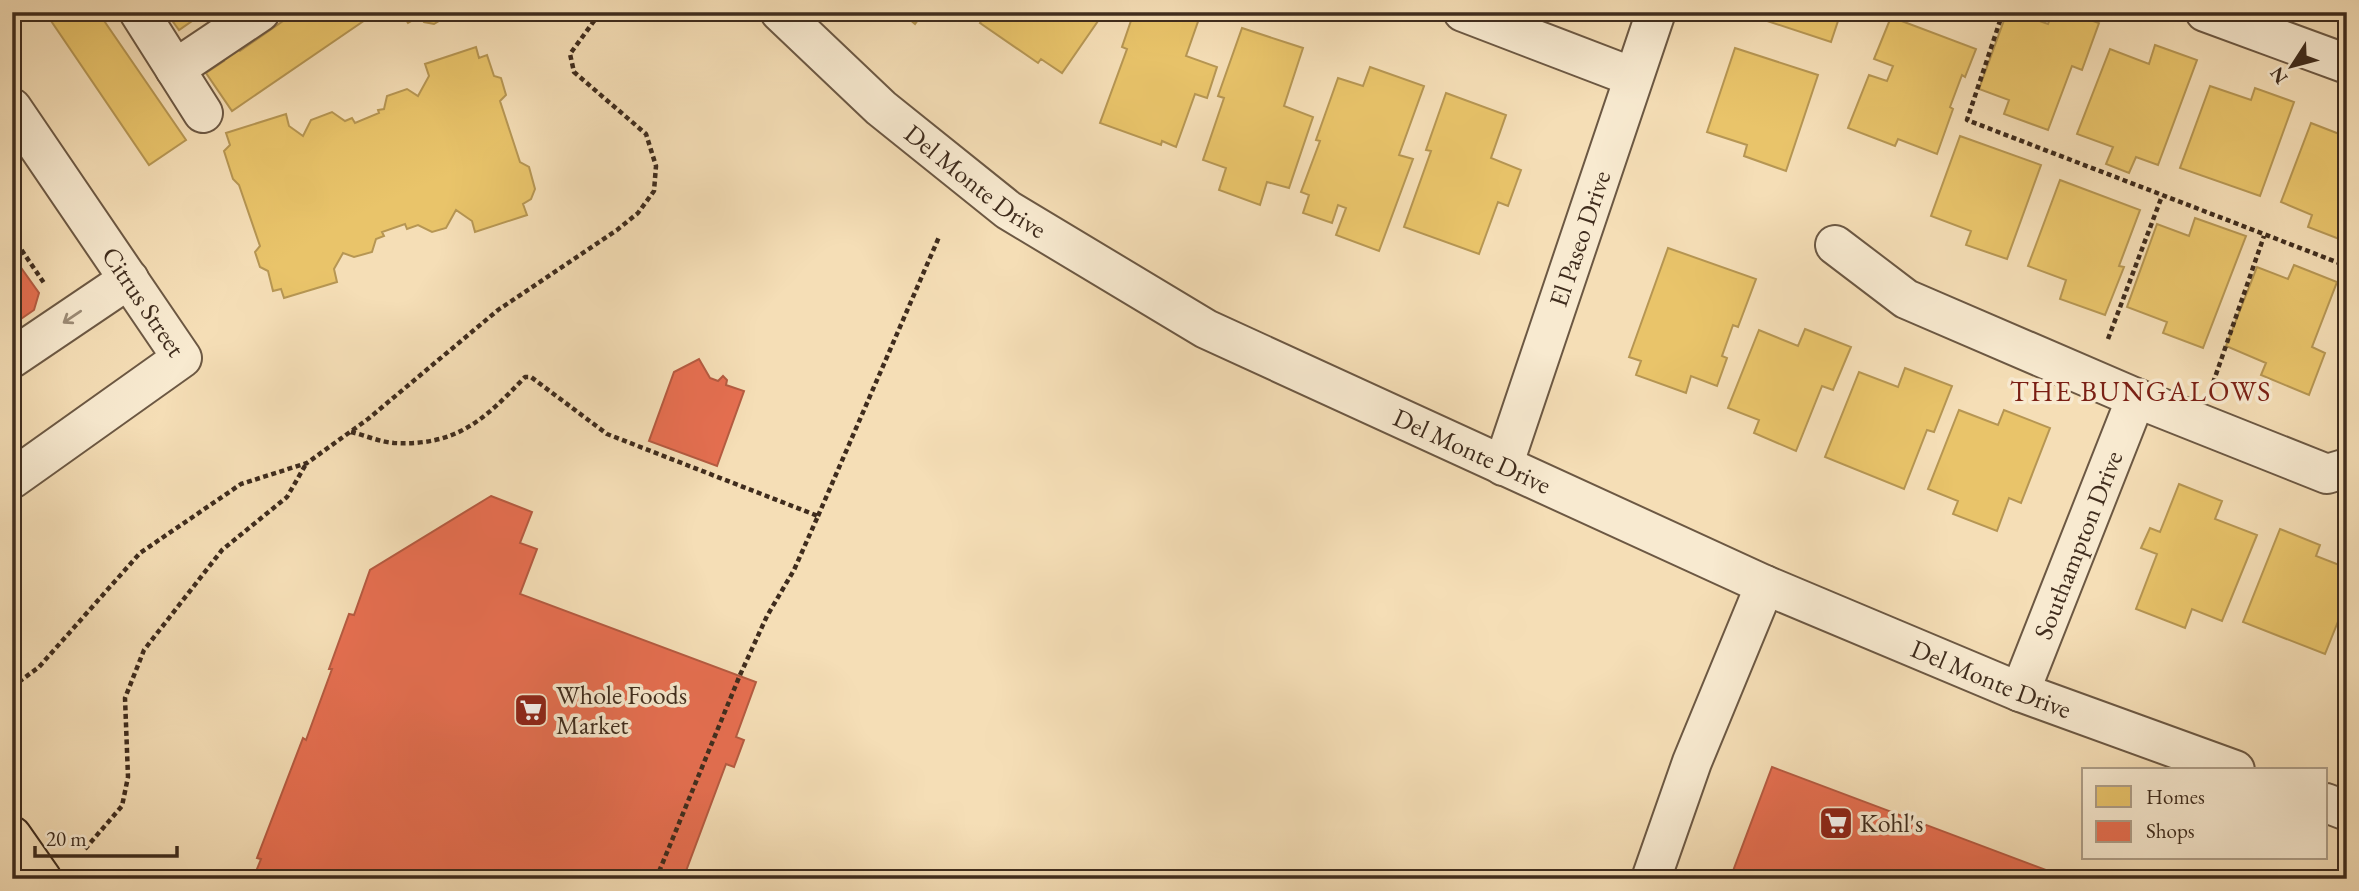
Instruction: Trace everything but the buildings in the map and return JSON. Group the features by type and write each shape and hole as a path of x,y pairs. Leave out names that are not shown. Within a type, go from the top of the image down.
{"main road":[{"path":"12,836 42,879"}],"street":[{"path":"139,12 204,113"},
{"path":"176,69 260,12"},
{"name":"Del Monte Drive","path":"780,12 881,108 1008,210 1206,329 1765,586 2020,692 2229,768"},
{"path":"1463,12 1633,77"},
{"name":"El Paseo Drive","path":"1503,466 1656,12"},
{"path":"2205,12 2347,64"},
{"name":"Citrus Street","path":"12,108 182,358 12,479"},
{"path":"1835,245 1906,299 2136,398 2327,474 2347,468"},
{"path":"12,358 129,279"},
{"name":"Southampton Drive","path":"2020,692 2136,398"},
{"path":"1651,879 1692,762 1765,586"},
{"path":"2328,804 2347,811"}],"path":[{"path":"12,687 39,667 140,553 241,484 307,463 350,432 498,310 638,213 654,191 656,166 646,134 574,72 570,54 594,21 604,12"},
{"path":"2003,12 1967,120 2347,266"},
{"path":"2107,341 2162,196"},
{"path":"2213,383 2264,236"},
{"path":"656,879 740,675 767,617 794,570 939,237"},
{"path":"350,432 392,443 444,440 488,415 525,377 531,377 607,434 818,516"},
{"path":"85,849 121,806 128,777 125,698 145,650 222,550 287,497 307,463"}],"place":[{"name":"Whole Foods Market","path":"531,710"},
{"name":"Kohl's","path":"1836,823"}],"district":[{"name":"THE BUNGALOWS","path":"2141,391"}]}
